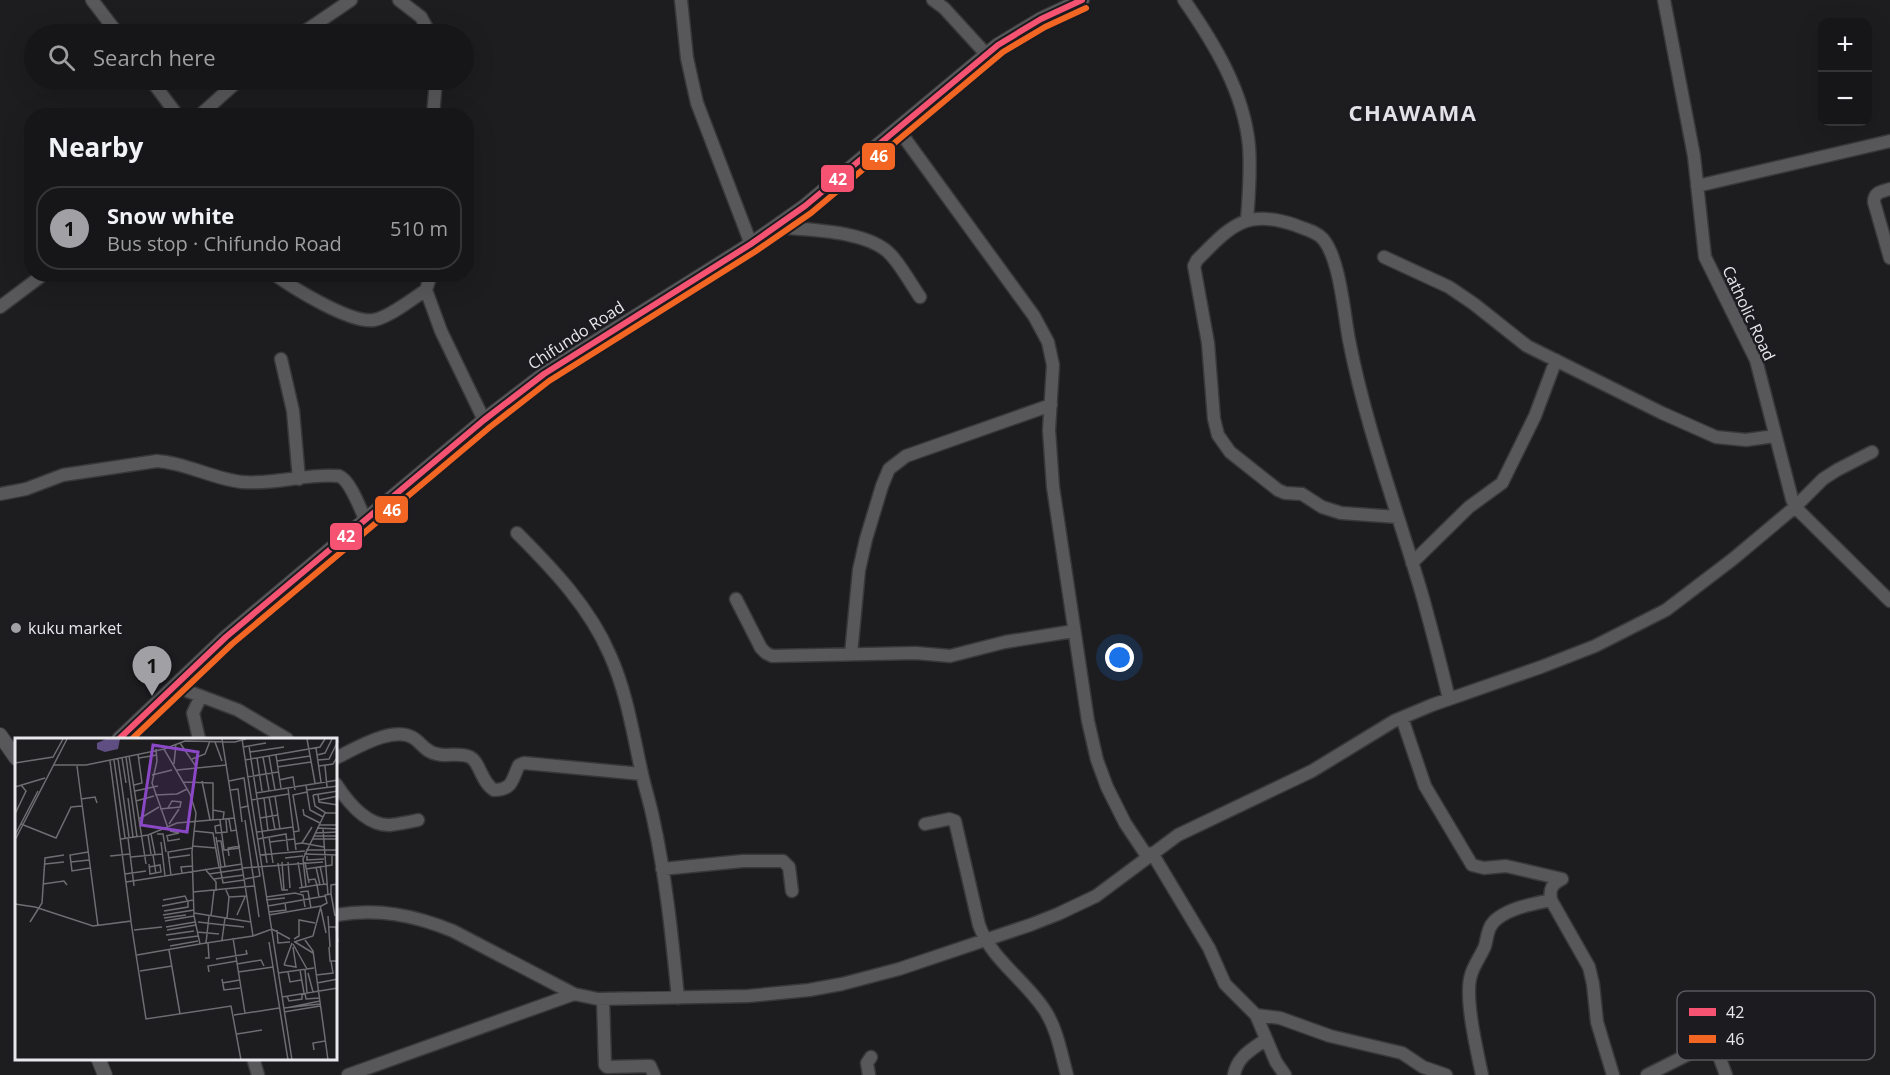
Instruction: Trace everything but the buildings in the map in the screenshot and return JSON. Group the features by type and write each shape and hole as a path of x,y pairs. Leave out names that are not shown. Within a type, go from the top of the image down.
{"street":[{"path":"92,0 110,24"},
{"path":"316,24 351,0"},
{"path":"399,0 421,17 425,24"},
{"path":"681,0 687,58 697,103 751,244"},
{"path":"933,0 944,8 987,55"},
{"name":"Chifundo Road","path":"120,738 226,637 484,420 544,374 751,244 805,206 998,45 1041,19 1082,0"},
{"path":"1184,0 1216,50 1244,116 1249,158 1247,220"},
{"name":"Catholic Road","path":"1664,0 1694,156 1705,257 1756,360 1774,436 1795,507 1890,601"},
{"path":"158,90 172,108"},
{"path":"208,108 228,90"},
{"path":"434,108 435,90"},
{"path":"898,129 1034,316 1048,342 1053,365 1049,430 1053,487 1088,722 1097,760 1107,787 1125,823 1149,855 1209,948 1225,984 1256,1015 1265,1040 1276,1062 1286,1075"},
{"path":"1697,186 1890,141"},
{"path":"1890,189 1874,197 1890,258"},
{"path":"1398,518 1341,513 1322,507 1310,497 1302,494 1285,493 1278,490 1230,452 1218,435 1214,419 1208,343 1194,266 1197,260 1228,229 1247,220 1267,218 1313,232 1322,238 1330,251 1336,268 1360,390 1372,436 1398,518 1412,563 1449,699"},
{"path":"775,226 854,236 875,243 891,254 920,297"},
{"path":"1384,256 1449,287 1527,346 1662,413 1716,437 1746,440 1774,436"},
{"path":"0,307 33,282"},
{"path":"287,282 319,302 360,319 372,320 382,317 426,290"},
{"path":"428,282 426,290 441,331 484,420"},
{"path":"281,359 293,411 299,478"},
{"path":"1412,563 1469,507 1502,483 1535,416 1556,360"},
{"path":"851,654 859,570 866,538 882,486 890,469 906,456 1051,405"},
{"path":"338,915 377,911 435,924 453,931 574,994 603,999 748,996 809,990 874,977 1030,925 1096,896 1178,835 1312,771 1401,718 1595,645 1666,610 1713,577 1795,507 1823,479 1872,452"},
{"path":"0,494 26,489 63,475 157,461 171,462 241,482 258,483 333,475 344,477 365,519"},
{"path":"517,534 570,590 610,654 627,708 653,818 671,924 678,998"},
{"path":"736,599 761,648 772,656 916,653 957,656 1005,642 1074,631"},
{"path":"174,686 238,710 285,738"},
{"path":"199,738 193,712 201,696"},
{"path":"1401,718 1425,786 1472,865 1484,868 1506,866 1562,879 1551,889 1551,900 1589,967 1598,1022 1613,1075"},
{"path":"338,757 376,739 391,734 404,734 415,739 428,752 468,756 473,760 488,786 494,790 501,790 510,785 515,780 519,765 524,763 642,774"},
{"path":"0,735 15,757"},
{"path":"338,787 345,798 367,818 375,822 389,825 418,820"},
{"path":"925,824 949,819 955,822 979,925 985,941 1045,1010 1054,1028 1067,1075"},
{"path":"662,869 743,861 783,861 789,867 792,891"},
{"path":"1482,1075 1472,1018 1469,982 1484,948 1489,928 1493,922 1507,912 1551,900"},
{"path":"348,1075 574,994"},
{"path":"603,999 605,1065 607,1067 650,1066 654,1075"},
{"path":"1256,1015 1280,1018 1330,1036 1402,1053 1423,1067 1446,1075"},
{"path":"1234,1075 1236,1067 1246,1052 1265,1040"},
{"path":"869,1075 867,1063 871,1057"},
{"path":"98,1060 105,1075"},
{"path":"253,1060 258,1075"},
{"path":"1647,1075 1677,1060"},
{"path":"1721,1060 1726,1075"}],"transit line":[{"name":"42","path":"120,738 226,637 484,420 544,374 751,244 805,206 998,45 1041,19 1082,0"},
{"name":"46","path":"133,738 232,644 490,427 549,381 756,251 811,213 1003,52 1045,27 1086,8"}],"place":[{"name":"kuku market","path":"16,628"},
{"name":"Snow white","path":"152,696"}],"district":[{"name":"CHAWAMA","path":"1413,113"}]}
